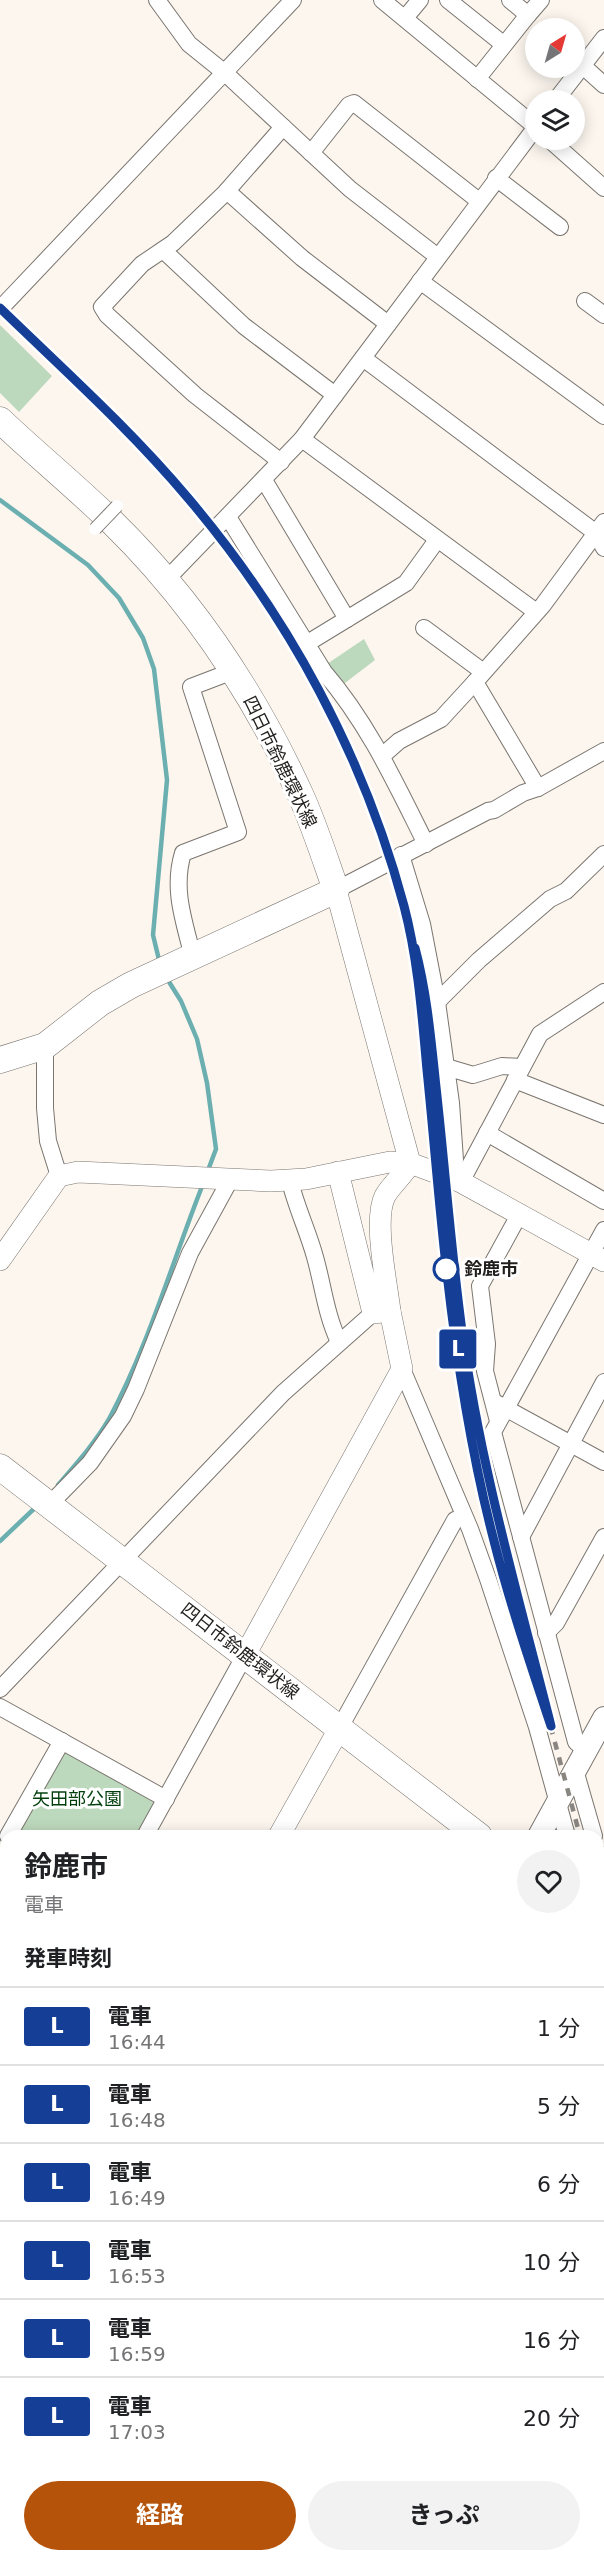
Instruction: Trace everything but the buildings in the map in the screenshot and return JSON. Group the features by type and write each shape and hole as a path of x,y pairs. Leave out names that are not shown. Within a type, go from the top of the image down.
{"main road":[{"name":"四日市鈴鹿環状線","path":"0,420 111,522 165,581 233,671 301,796 336,890"},
{"path":"0,1060 45,1046 100,1003 131,986 336,890"},
{"name":"四日市鈴鹿環状線","path":"0,1467 46,1500 471,1830"},
{"path":"542,1830 604,1718"}],"street":[{"path":"157,0 189,44 225,73 350,189 438,257"},
{"path":"0,309 293,0"},
{"path":"382,0 525,118"},
{"path":"405,18 420,0"},
{"path":"448,0 503,44"},
{"path":"510,0 528,15"},
{"path":"477,79 503,44 541,0"},
{"path":"585,64 604,40"},
{"path":"585,68 604,85"},
{"path":"564,90 573,78"},
{"path":"311,153 349,105 354,103 479,201"},
{"path":"281,462 195,395 107,315 102,307 142,264 163,250 226,191 283,126"},
{"path":"165,581 302,439 525,141"},
{"path":"561,150 604,188"},
{"path":"496,178 560,227"},
{"path":"226,191 303,258 388,324"},
{"path":"163,250 244,326 335,395"},
{"path":"420,281 604,416"},
{"path":"585,301 604,315"},
{"path":"363,358 601,534 543,605 441,719 399,741 382,756"},
{"path":"302,439 535,612"},
{"path":"264,480 347,619"},
{"path":"94,529 117,506"},
{"path":"228,517 324,672 339,690 382,756 426,844"},
{"path":"306,644 406,583 437,540"},
{"path":"424,628 478,677 538,788"},
{"path":"188,960 178,898 178,868 183,853 238,832 191,687 233,671"},
{"path":"382,1312 379,1215 386,1196 410,1163 336,890 401,855 494,810 507,801 538,788 604,751"},
{"path":"437,1002 479,960 550,899 566,891 604,854"},
{"path":"401,855 422,924 437,1002 446,1067 456,1180"},
{"path":"456,1180 487,1133 540,1034 604,992"},
{"path":"45,1046 45,1108 48,1140 59,1176"},
{"path":"446,1067 473,1075 502,1066 604,1115"},
{"path":"487,1133 604,1201"},
{"path":"0,1260 59,1176 78,1172 290,1181 390,1162 410,1163 456,1180 598,1258"},
{"path":"338,1172 402,1369 470,1529 488,1579 537,1727 565,1830"},
{"path":"46,1500 90,1463 123,1416 190,1253 225,1180"},
{"path":"290,1181 314,1254 331,1325 339,1342"},
{"path":"519,1215 480,1287 487,1344 485,1371 499,1410 604,1462"},
{"path":"593,1830 581,1760 493,1432 499,1410 598,1258 604,1230"},
{"path":"0,1689 283,1393 339,1342 382,1312"},
{"path":"148,1830 402,1369"},
{"path":"521,1537 604,1382"},
{"path":"282,1830 454,1520 463,1517"},
{"path":"546,1633 556,1623 604,1536"},
{"path":"0,1707 166,1799"},
{"path":"11,1830 62,1741"}],"green space":[{"path":"0,325 52,376 19,412 0,393"},
{"path":"364,639 375,660 341,686 324,666"},
{"name":"矢田部公園","path":"67,1752 153,1799 155,1805 141,1830 16,1830 60,1753"}],"waterway":[{"path":"0,500 88,565 119,598 143,638 154,669 167,780 153,935 160,964"},
{"path":"166,977 181,1001 197,1039 207,1083 216,1149 207,1173"},
{"path":"58,1485 98,1436 123,1391 148,1333 203,1184"},
{"path":"0,1541 37,1506"}],"railway":[{"path":"0,308 82,387 161,469 199,512 268,602 298,651 337,726 388,850 412,933 429,1019 456,1290 485,1461 514,1587 578,1830"}],"train":[{"name":"L","path":"0,308 91,394 186,495 266,599 298,651 326,704 355,766 381,832 403,902 417,970 447,1277 472,1438 492,1533 518,1630 551,1726 500,1533 480,1435 462,1332 431,1040 421,971 415,948"}],"place":[{"name":"鈴鹿市","path":"446,1269"}]}
